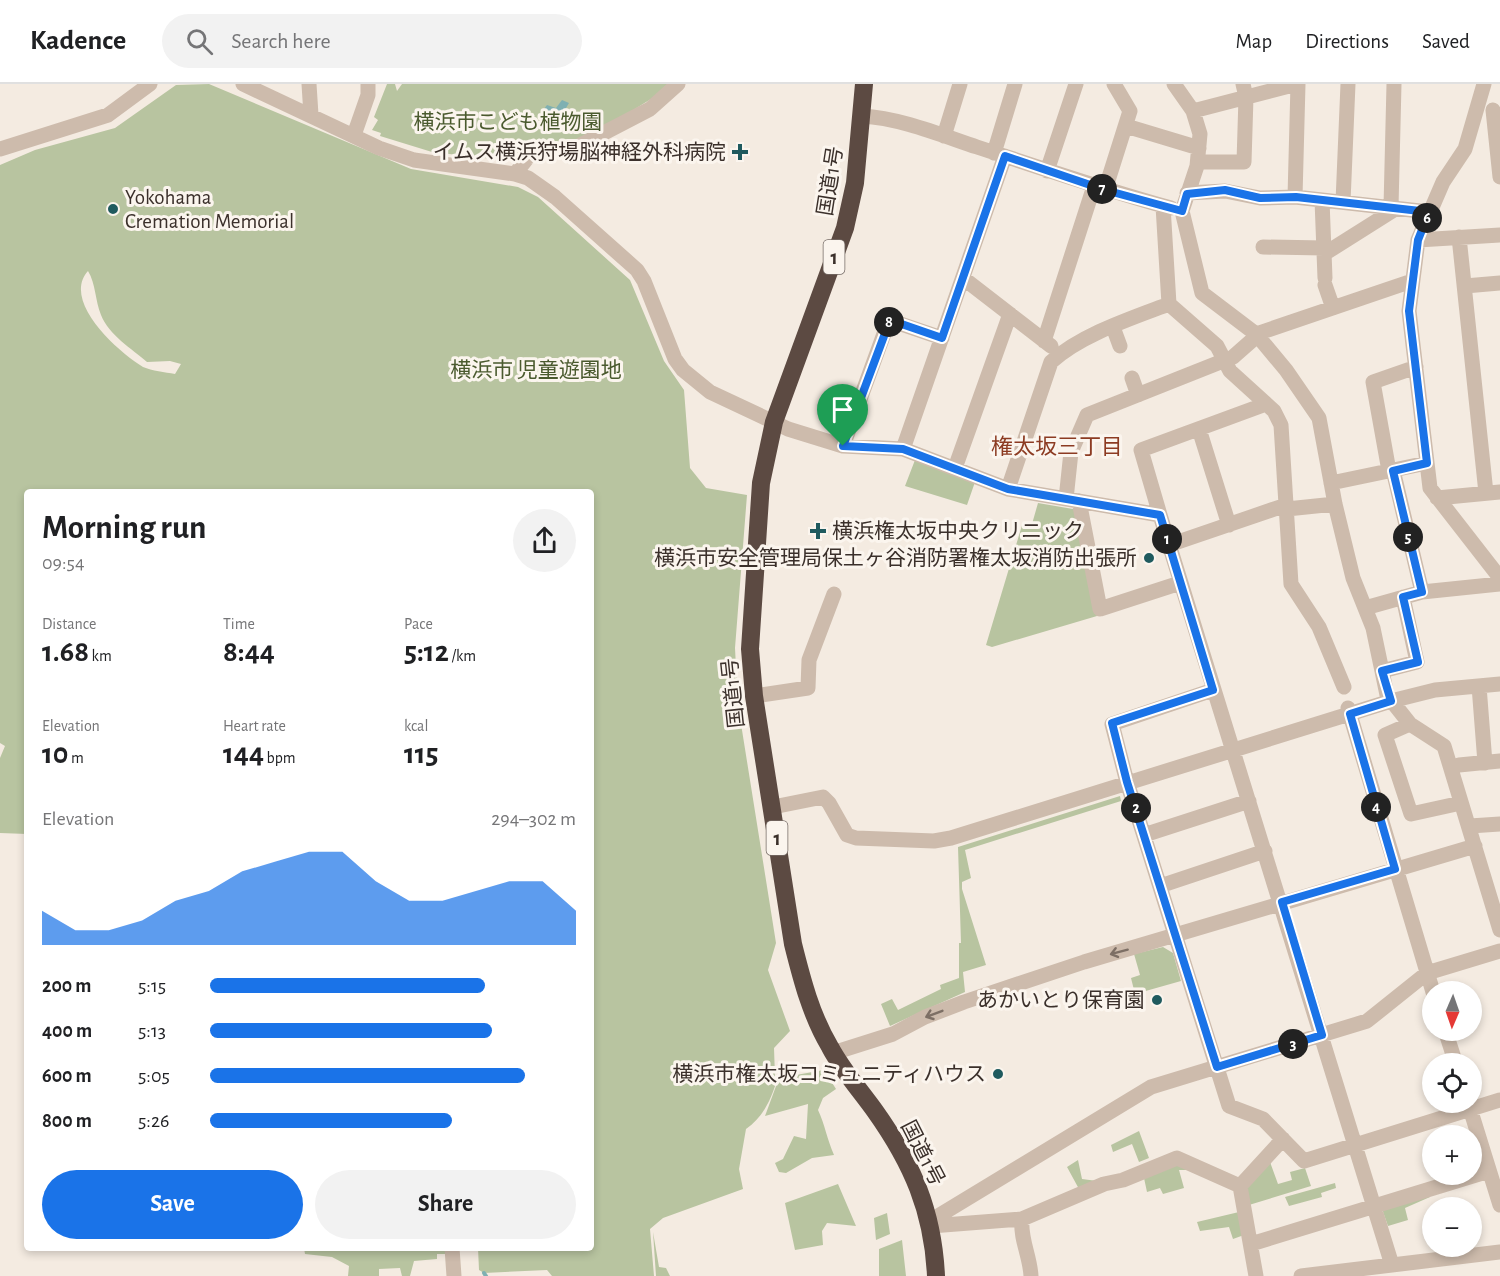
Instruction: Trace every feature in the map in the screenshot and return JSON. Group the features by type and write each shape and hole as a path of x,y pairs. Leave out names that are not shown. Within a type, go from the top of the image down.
{"highway":[{"name":"国道1号","path":"864,84 855,183 845,228 774,422 761,483 750,649 754,696 793,944 812,1011 833,1053 875,1112 909,1166 931,1224 936,1276"}],"street":[{"path":"0,149 108,115 150,84"},
{"path":"243,84 379,148 414,160 515,174 528,178 555,197 637,270 644,281 675,359 689,376 710,392 774,422 843,446 903,449 1008,489 1160,515"},
{"path":"309,84 311,115"},
{"path":"354,135 368,95 368,84"},
{"path":"515,174 529,156 575,148 650,109 678,84"},
{"path":"944,136 960,84"},
{"path":"903,449 963,278 1000,154 1016,84"},
{"path":"1047,171 1076,84"},
{"path":"1044,341 1100,188 1126,126 1130,111 1114,84"},
{"path":"1174,84 1198,122 1198,155 1182,211 1202,293 1257,334 1286,370 1319,418 1335,504 1353,578 1373,628 1391,701 1410,724 1444,746 1455,766 1461,803 1470,826 1500,930"},
{"path":"1192,111 1245,91 1298,84 1296,197"},
{"path":"1343,202 1348,84"},
{"path":"1394,84 1394,208"},
{"path":"1484,84 1500,177"},
{"path":"1126,126 1198,155 1244,162 1245,91"},
{"path":"1490,110 1443,182 1429,212 1418,240 1409,311 1430,488 1492,560 1500,578"},
{"path":"862,116 875,117 944,136 1100,188 1182,211"},
{"path":"1187,194 1225,190 1260,198 1296,197 1429,212"},
{"path":"1322,200 1325,281 1333,308"},
{"path":"1163,206 1169,304 1217,346 1230,372 1274,411 1281,425 1291,584 1319,627 1344,687"},
{"path":"1263,247 1324,251 1394,208"},
{"path":"1418,240 1500,235"},
{"path":"1437,498 1496,494 1465,286 1460,237"},
{"path":"963,278 1060,353"},
{"path":"1180,583 1100,609 1072,500 1071,452 1087,415 1233,357 1257,334 1412,281"},
{"path":"1465,286 1500,284"},
{"path":"1008,489 1052,362 1060,353 1113,327 1169,304"},
{"path":"955,468 1010,314"},
{"path":"843,446 890,320 942,338"},
{"path":"1113,327 1120,346"},
{"path":"1416,367 1373,382 1391,471 1422,592"},
{"path":"1132,378 1138,395"},
{"path":"1266,404 1141,450 1180,583 1282,902 1392,1265"},
{"path":"1198,429 1229,525"},
{"path":"1331,483 1427,463"},
{"path":"1169,545 1287,507 1335,504"},
{"path":"1365,608 1422,592 1500,584"},
{"path":"754,696 808,688 809,660 834,594"},
{"path":"1382,671 1418,662 1403,597"},
{"path":"773,807 823,797 830,803 847,835 856,838 934,841 951,838 1233,750 1349,711 1435,690 1500,684"},
{"path":"1455,766 1493,762 1479,686"},
{"path":"1213,690 1112,723 1127,782 1229,1106 1263,1119 1304,1161 1448,1113"},
{"path":"1349,711 1429,981"},
{"path":"1410,724 1385,735 1411,814 1461,803"},
{"path":"1144,835 1250,801"},
{"path":"1470,826 1500,824"},
{"path":"833,1053 893,1034 925,1017 964,1002 1084,962 1176,937 1282,902 1475,846"},
{"path":"1160,886 1265,851"},
{"path":"931,1224 1151,1087 1367,1021 1427,974 1500,951"},
{"path":"1482,1103 1500,1100"},
{"path":"1471,1113 1500,1205"},
{"path":"1240,1186 1283,1140"},
{"path":"931,1224 1022,1219 1104,1184 1123,1180 1177,1158 1240,1186"},
{"path":"1251,1244 1489,1171"},
{"path":"1240,1186 1256,1276"},
{"path":"1022,1219 1021,1232 1030,1259 1031,1276"},
{"path":"452,1251 454,1276"},
{"path":"1301,1276 1500,1252"}],"green space":[{"name":"横浜市 児童遊園地","path":"209,84 411,169 518,187 538,197 630,280 664,361 684,390 690,468 706,488 747,495 735,648 738,705 776,943 768,970 790,1031 774,1048 775,1077 778,1077 770,1099 763,1112 746,1129 739,1169 743,1189 663,1218 650,1229 654,1276 552,1276 547,1270 484,1273 479,1270 478,1251 594,1251 594,489 24,489 24,834 0,833 0,758 5,746 0,743 0,165 35,150 115,128 176,85","holes":["88,271 99,310 109,329 147,362 170,361 181,364 175,374 143,367 107,338 87,311 82,297 82,283"]},
{"name":"横浜市こども植物園","path":"387,84 395,84 397,91 402,84 675,84 574,147 518,162 432,152 380,136 381,133 372,130 378,120 374,117"},
{"path":"915,460 975,482 967,505 905,486"},
{"path":"1038,503 1073,509 1076,513 1097,616 992,647 986,645 1023,522 1032,524"},
{"path":"1120,796 1121,801 965,850 971,878 962,882 962,889 986,965 963,972 965,992 890,1026 881,1004 892,999 898,1010 941,989 940,985 959,978 959,943 961,943 958,847"},
{"path":"1163,947 1173,953 1181,981 1135,994 1131,978 1140,975 1134,954"},
{"path":"824,1070 836,1089 823,1098 818,1110 834,1155 812,1158 786,1173 779,1172 775,1163 783,1159 794,1136 806,1139 808,1104 765,1116 779,1078"},
{"path":"1139,1131 1149,1158 1139,1162 1132,1144 1113,1152 1111,1145"},
{"path":"1078,1160 1082,1179 1097,1181 1079,1189 1067,1167"},
{"path":"1270,1162 1278,1184 1292,1180 1290,1172 1305,1168 1311,1186 1249,1205 1245,1189"},
{"path":"1177,1164 1189,1170 1179,1170 1184,1188 1163,1194 1160,1188 1147,1192 1144,1178"},
{"path":"1335,1183 1336,1188 1321,1193 1322,1197 1289,1206 1285,1197"},
{"path":"838,1184 856,1226 827,1223 822,1231 823,1245 795,1250 785,1203"},
{"path":"1428,1193 1430,1197 1422,1197 1422,1201 1405,1208 1408,1220 1388,1226 1382,1209"},
{"path":"1239,1212 1244,1235 1233,1239 1229,1227 1200,1231 1197,1222"},
{"path":"887,1213 890,1234 876,1240 874,1218"},
{"path":"653,1232 659,1267 666,1268 670,1276 656,1276"},
{"path":"902,1240 906,1276 879,1276 879,1249"},
{"path":"304,1251 450,1251 450,1254 437,1254 437,1259 414,1261 410,1276 402,1276 400,1268 379,1269 379,1276 348,1276 349,1266 332,1257 305,1254"}],"water":[{"path":"562,100 569,103 560,118 552,119 546,115 547,112 544,109 547,105 556,108"}],"place":[{"name":"イムス横浜狩場脳神経外科病院","path":"740,152"},
{"name":"Yokohama Cremation Memorial","path":"113,209"},
{"name":"横浜権太坂中央クリニック","path":"818,531"},
{"name":"横浜市安全管理局保土ヶ谷消防署権太坂消防出張所","path":"1149,558"},
{"name":"あかいとり保育園","path":"1157,1000"},
{"name":"横浜市権太坂コミュニティハウス","path":"998,1074"}],"district":[{"name":"権太坂三丁目","path":"1057,446"}],"route":[{"path":"1005,156 1105,190 1182,211 1187,194 1197,191 1225,190 1260,198 1296,197 1429,212 1418,240 1409,311 1427,463 1393,471 1422,592 1403,597 1418,662 1382,671 1387,695 1391,701 1350,714 1395,869 1282,902 1322,1035 1217,1067 1127,782 1112,723 1213,690 1160,515 1008,489 903,449 843,446 890,320 942,338 1005,156"}]}
